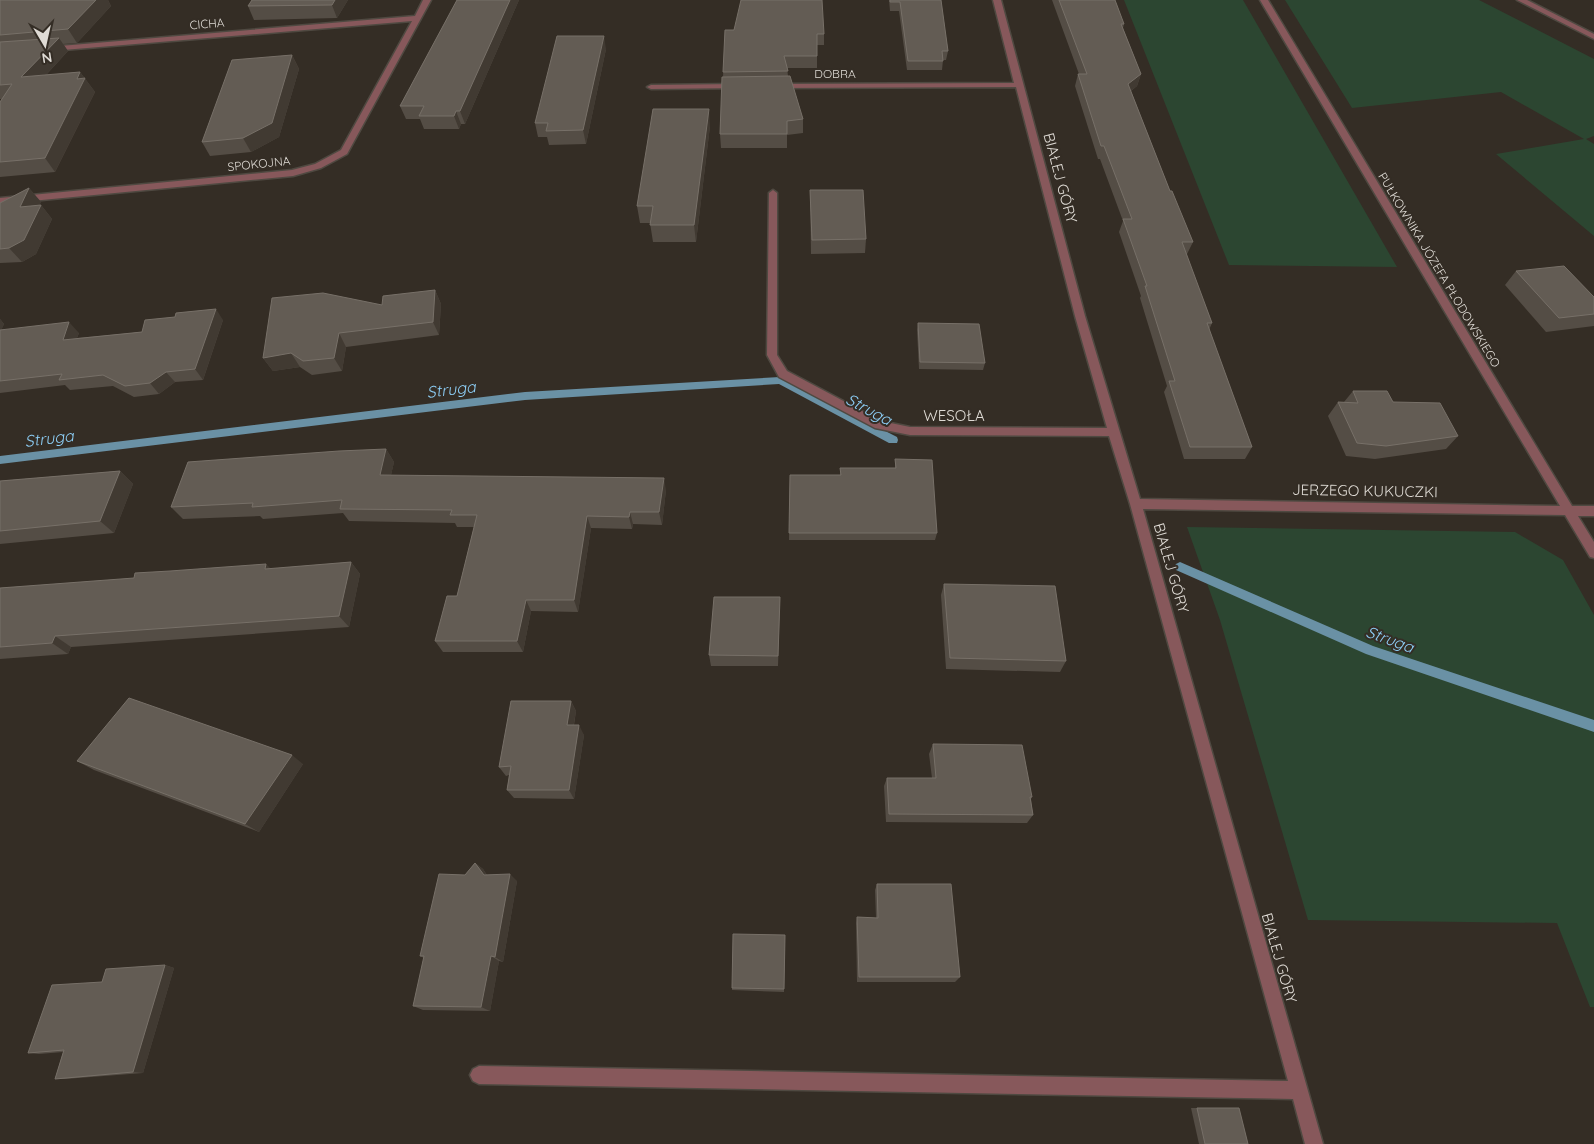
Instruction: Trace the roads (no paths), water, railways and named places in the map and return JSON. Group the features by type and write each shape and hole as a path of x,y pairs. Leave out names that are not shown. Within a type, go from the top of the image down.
{"street":[{"name":"SPOKOJNA","path":"0,201 293,173 318,166 344,152 426,0"},
{"name":"BIAŁEJ GÓRY","path":"997,0 1044,183 1113,432 1136,504 1314,1144"},
{"name":"PUŁKOWNIKA JÓZEFA PŁODOWSKIEGO","path":"1264,0 1594,553"},
{"path":"1521,0 1594,37"},
{"name":"CICHA","path":"40,50 417,18"},
{"name":"DOBRA","path":"770,86 1019,85"},
{"path":"651,87 750,86"},
{"name":"WESOŁA","path":"773,192 772,355 783,374 879,425 910,432 1113,432"},
{"name":"JERZEGO KUKUCZKI","path":"1136,504 1594,511"},
{"path":"479,1075 1299,1090"}],"waterway":[{"name":"Struga","path":"0,460 525,396 780,380 893,440"},
{"name":"Struga","path":"1180,567 1370,650 1594,726"}]}
